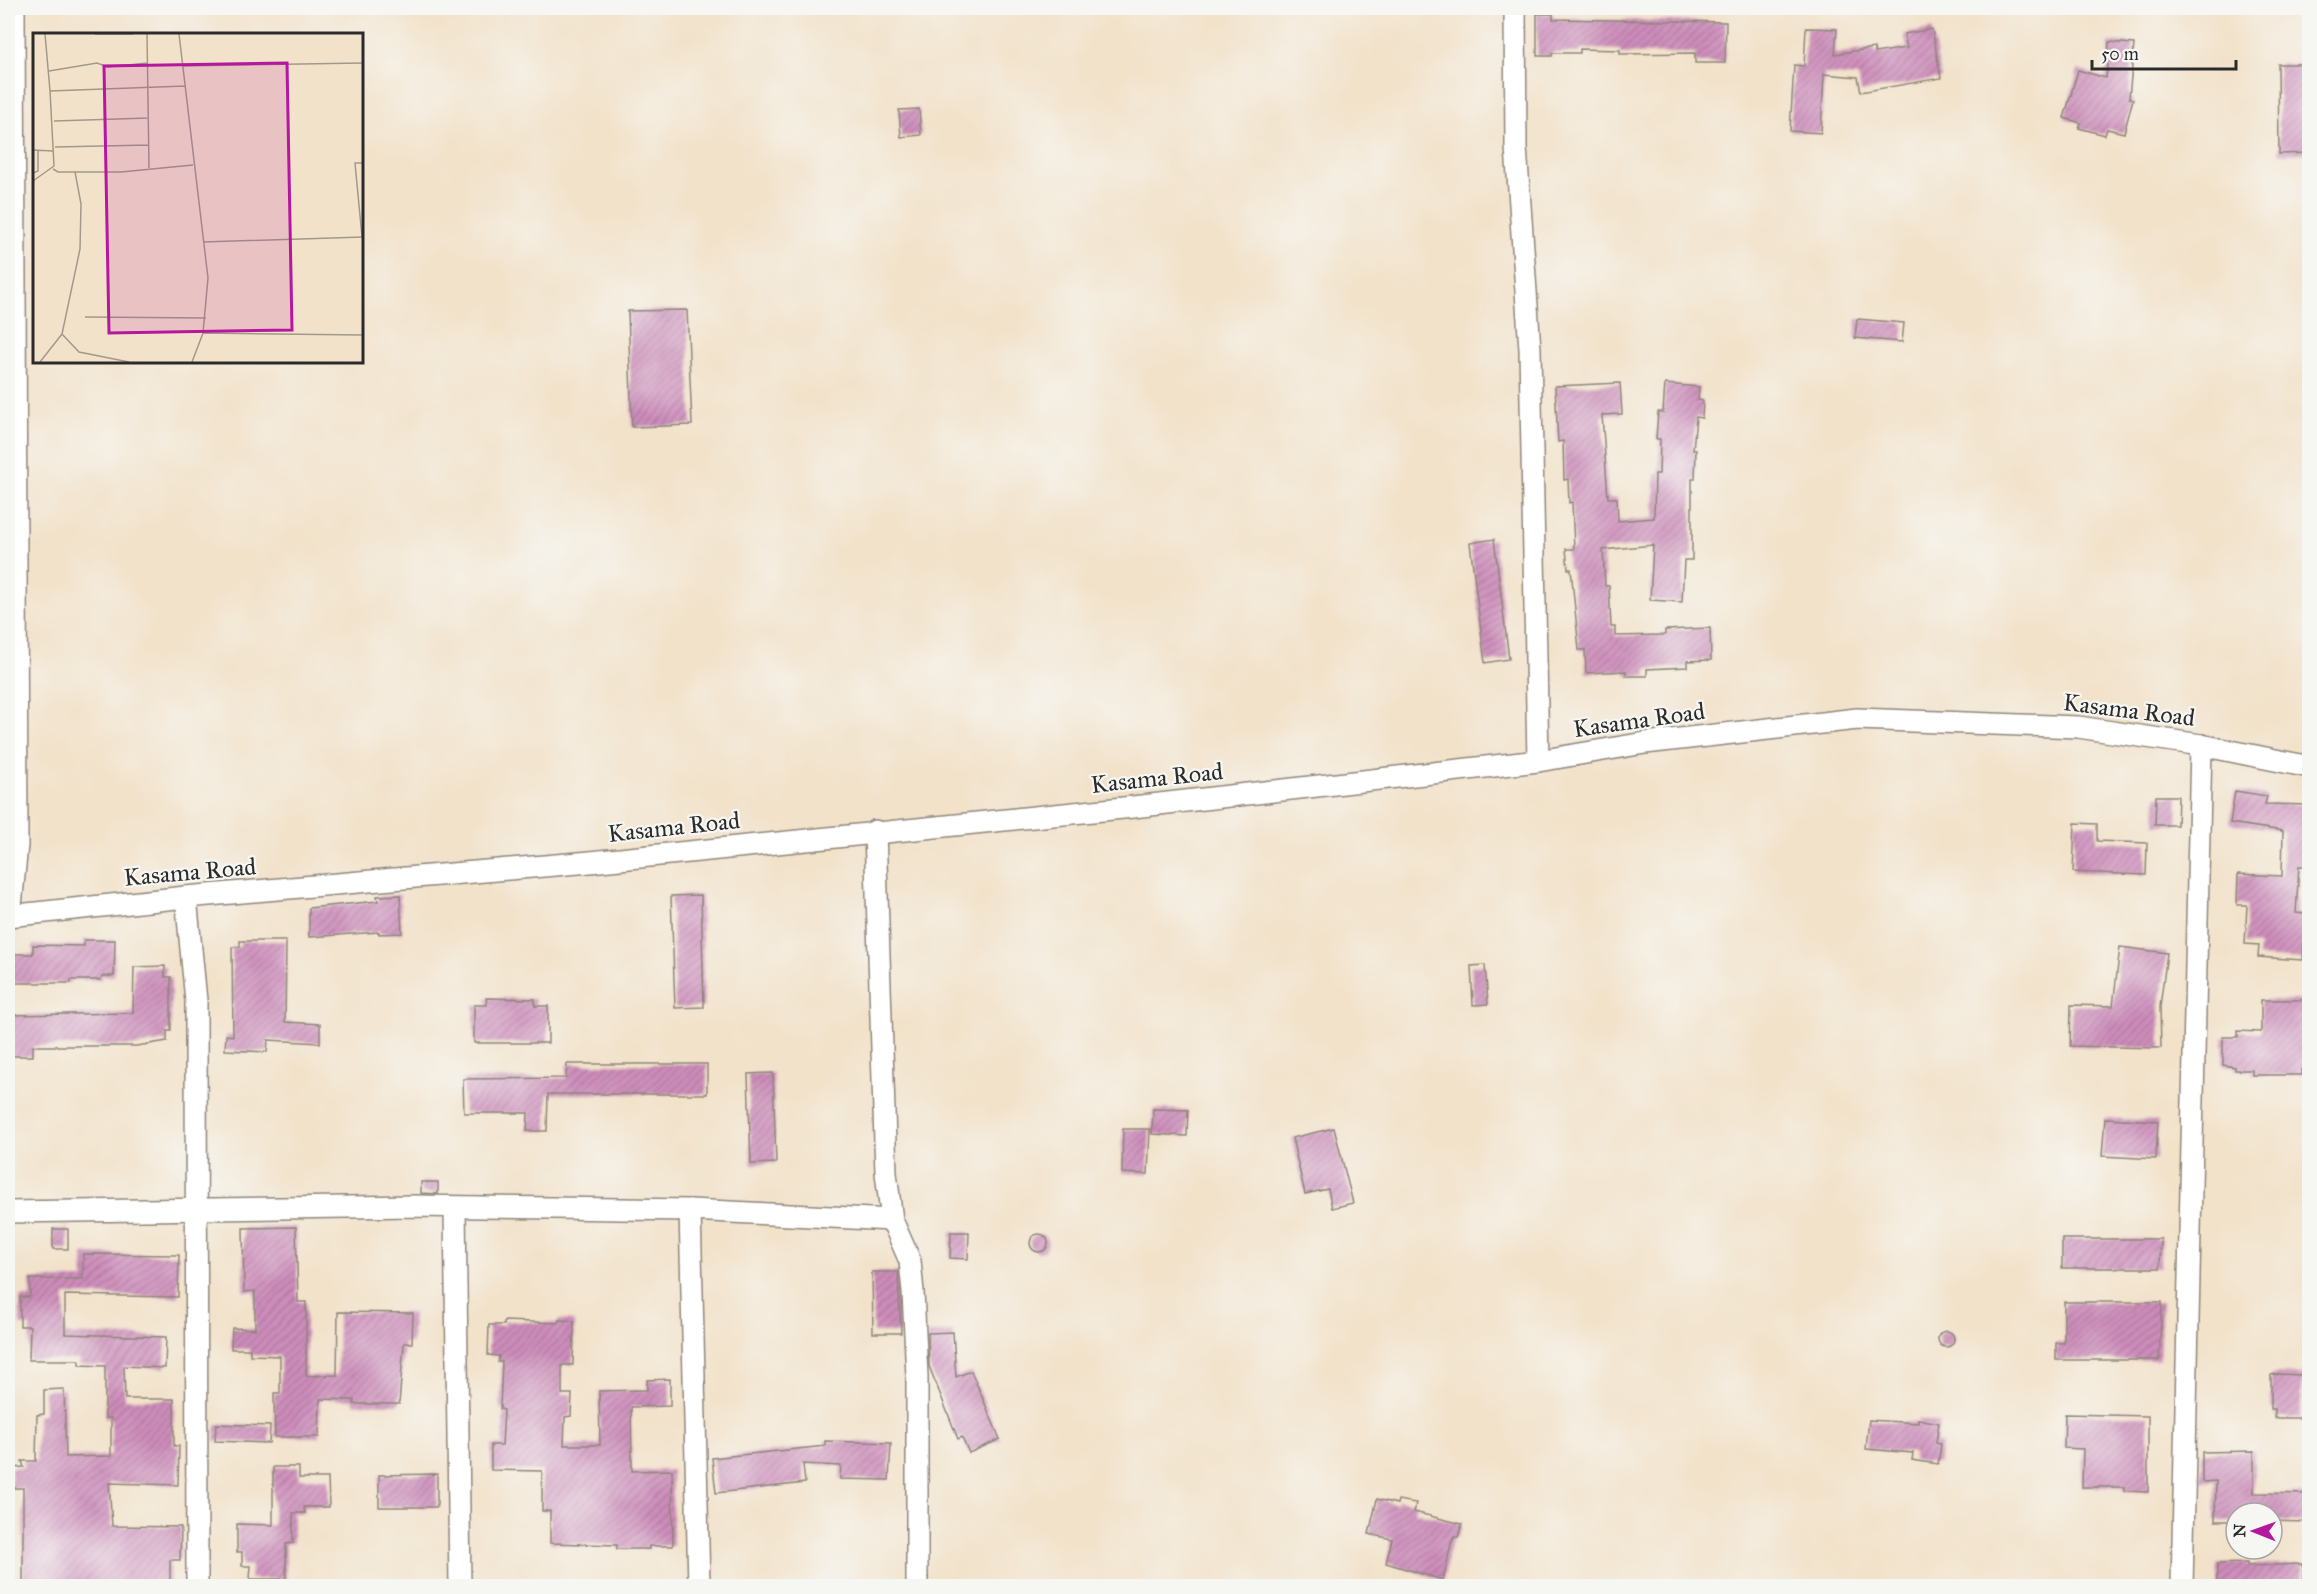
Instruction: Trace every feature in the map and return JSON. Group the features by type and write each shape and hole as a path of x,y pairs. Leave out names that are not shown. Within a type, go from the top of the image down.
{"street":[{"path":"9,916 17,845 14,8"},
{"path":"1515,8 1516,147 1530,349 1538,760"},
{"name":"Kasama Road","path":"9,916 186,897 590,862 875,831 1134,807 1538,760 1645,743 1857,719 2078,727 2201,745 2310,767"},
{"path":"2182,1587 2201,745"},
{"path":"875,831 886,1173 892,1220 910,1261 913,1292 918,1431 917,1587"},
{"path":"186,897 196,1001 197,1587"},
{"path":"8,1212 414,1206 690,1210 892,1220"},
{"path":"455,1208 460,1587"},
{"path":"690,1210 699,1587"}],"building":[{"path":"1537,14 1553,14 1553,19 1726,22 1725,63 1695,63 1695,53 1620,54 1620,50 1580,49 1580,53 1552,53 1552,56 1537,56"},
{"path":"1806,28 1837,29 1835,54 1874,48 1875,53 1907,48 1904,34 1932,29 1941,78 1861,92 1858,77 1824,74 1821,133 1790,131 1794,65 1804,66"},
{"path":"2109,42 2134,44 2129,98 2133,99 2124,133 2107,129 2105,135 2079,128 2081,123 2064,118 2078,70 2106,78"},
{"path":"2278,64 2303,64 2304,85 2310,85 2308,153 2279,154"},
{"path":"919,109 921,135 901,137 899,110"},
{"path":"687,310 692,425 632,427 628,311"},
{"path":"1857,319 1904,323 1902,342 1855,338"},
{"path":"1620,383 1622,414 1602,415 1608,498 1617,498 1618,521 1654,518 1655,474 1659,474 1660,439 1656,439 1658,412 1663,412 1665,384 1699,387 1698,400 1703,401 1702,418 1696,417 1693,450 1696,450 1695,479 1692,479 1692,560 1684,560 1682,602 1650,600 1653,545 1603,550 1605,586 1609,586 1611,627 1615,627 1615,636 1665,635 1665,630 1710,628 1711,660 1687,661 1687,667 1647,669 1647,676 1626,676 1626,671 1586,673 1585,650 1579,650 1571,569 1568,569 1566,549 1574,549 1572,502 1569,503 1568,479 1564,480 1563,441 1558,442 1555,386"},
{"path":"1494,539 1509,659 1485,663 1470,543"},
{"path":"2235,791 2267,796 2265,804 2310,805 2310,866 2299,866 2296,913 2305,914 2303,960 2258,957 2259,945 2245,944 2247,905 2237,905 2238,874 2282,876 2283,831 2230,823"},
{"path":"2156,796 2178,796 2177,825 2155,825"},
{"path":"2075,823 2097,824 2097,841 2147,843 2146,875 2073,872"},
{"path":"400,895 402,933 379,934 379,932 309,937 309,908 378,901 377,896"},
{"path":"701,895 704,1007 675,1008 671,896"},
{"path":"84,940 115,940 114,976 102,976 101,980 71,980 71,983 8,983 8,954 33,954 33,945 84,946"},
{"path":"240,941 286,941 285,1022 320,1024 320,1043 268,1040 267,1052 225,1050 226,1035 233,1036 232,947 240,947"},
{"path":"2120,947 2167,953 2160,1007 2161,1048 2070,1046 2071,1005 2113,1006"},
{"path":"1485,965 1488,1004 1473,1005 1471,966"},
{"path":"165,966 165,977 171,977 171,1031 167,1031 167,1041 137,1046 33,1046 33,1056 8,1056 8,1015 133,1013 134,967"},
{"path":"486,998 535,999 535,1006 548,1006 548,1043 474,1043 474,1005 487,1005"},
{"path":"2261,1000 2310,1000 2310,1069 2302,1069 2302,1075 2252,1075 2252,1070 2235,1070 2235,1067 2223,1065 2223,1037 2238,1037 2238,1031 2261,1032"},
{"path":"567,1064 707,1064 707,1094 548,1094 547,1131 527,1131 528,1113 464,1113 463,1079 566,1078"},
{"path":"773,1073 776,1163 751,1164 748,1074"},
{"path":"1153,1109 1188,1110 1187,1136 1152,1134"},
{"path":"2105,1118 2158,1121 2156,1159 2102,1156"},
{"path":"1334,1128 1353,1203 1332,1208 1328,1189 1305,1194 1292,1138"},
{"path":"1123,1129 1150,1129 1148,1174 1122,1173"},
{"path":"421,1182 438,1182 438,1194 421,1193"},
{"path":"296,1227 298,1302 306,1302 306,1376 337,1375 338,1312 413,1313 412,1343 404,1343 399,1404 354,1404 354,1400 320,1399 319,1437 275,1437 274,1393 280,1393 280,1356 250,1355 250,1349 231,1349 232,1328 255,1329 255,1291 244,1292 243,1228"},
{"path":"53,1229 68,1229 68,1249 53,1249"},
{"path":"951,1232 969,1232 968,1259 950,1258"},
{"path":"1039,1234 1046,1236 1048,1243 1046,1250 1039,1252 1032,1250 1030,1243 1032,1236"},
{"path":"2062,1239 2161,1239 2160,1268 2062,1268"},
{"path":"83,1254 179,1255 178,1297 65,1295 65,1334 166,1337 165,1368 124,1366 125,1399 174,1399 174,1446 179,1446 178,1485 109,1483 112,1526 181,1527 180,1560 170,1560 170,1587 23,1584 23,1488 11,1488 11,1468 24,1467 22,1461 36,1461 37,1415 44,1414 44,1390 64,1389 66,1457 111,1456 111,1418 105,1418 105,1366 79,1365 79,1360 29,1360 30,1326 20,1326 20,1297 30,1297 30,1279 83,1279"},
{"path":"872,1272 898,1272 901,1333 873,1333"},
{"path":"2064,1302 2162,1302 2159,1360 2056,1360 2056,1343 2064,1343"},
{"path":"559,1320 574,1321 573,1365 562,1365 562,1394 572,1394 571,1416 565,1417 564,1445 600,1445 599,1391 647,1390 647,1380 670,1379 670,1406 631,1407 632,1471 672,1470 673,1546 617,1549 617,1545 550,1543 550,1511 542,1511 542,1471 491,1470 491,1445 502,1445 504,1410 500,1409 502,1362 498,1362 499,1356 488,1355 489,1325 504,1325 504,1321 558,1323"},
{"path":"1946,1331 1952,1333 1954,1339 1952,1345 1946,1347 1940,1345 1938,1339 1940,1333"},
{"path":"953,1332 956,1377 971,1371 1000,1439 969,1453 962,1437 958,1439 929,1366 928,1333"},
{"path":"2271,1375 2303,1375 2300,1418 2275,1418 2275,1409 2271,1409"},
{"path":"2065,1414 2148,1416 2148,1492 2124,1491 2124,1487 2082,1487 2083,1449 2064,1448"},
{"path":"1918,1419 1939,1423 1936,1443 1941,1444 1938,1464 1912,1460 1913,1453 1866,1449 1869,1420 1918,1423"},
{"path":"216,1424 270,1426 269,1443 215,1441"},
{"path":"825,1441 891,1443 889,1480 840,1479 841,1466 803,1464 805,1483 716,1493 712,1458 825,1446"},
{"path":"2254,1451 2254,1493 2306,1494 2305,1522 2284,1521 2284,1501 2224,1501 2224,1521 2215,1521 2216,1481 2202,1482 2202,1452"},
{"path":"273,1467 299,1467 299,1478 328,1478 329,1507 304,1507 305,1513 293,1513 293,1543 286,1544 286,1579 250,1579 251,1566 242,1566 242,1552 237,1552 237,1524 273,1525"},
{"path":"437,1474 437,1507 379,1507 379,1475"},
{"path":"1377,1499 1397,1504 1398,1500 1416,1503 1414,1512 1462,1524 1458,1537 1454,1537 1451,1544 1443,1580 1386,1563 1392,1539 1369,1534"},
{"path":"2247,1563 2247,1566 2303,1564 2304,1587 2217,1587 2217,1564"}]}
